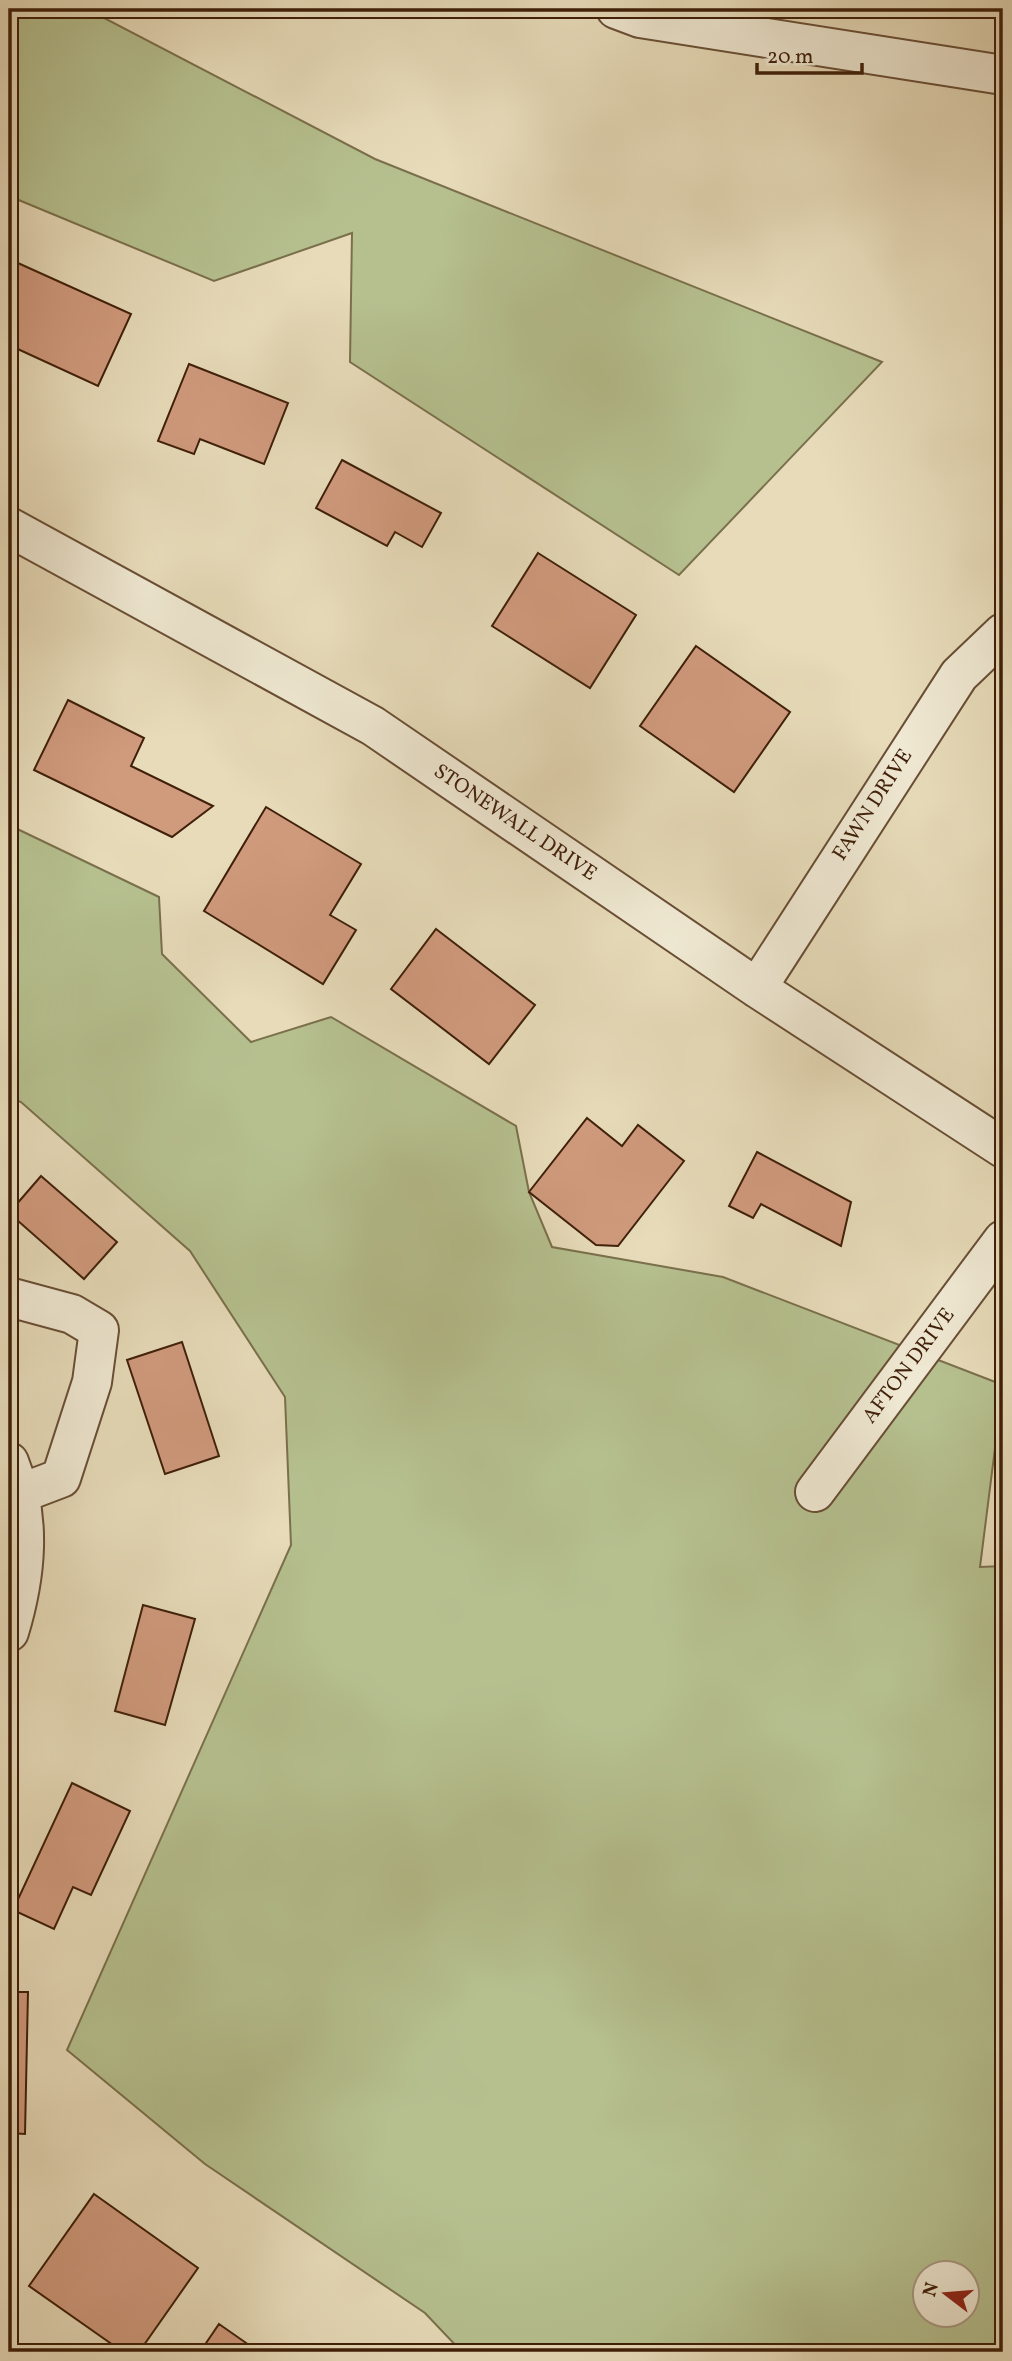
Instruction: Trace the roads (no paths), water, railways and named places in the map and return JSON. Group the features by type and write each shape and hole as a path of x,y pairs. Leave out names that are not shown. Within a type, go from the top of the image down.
{"street":[{"path":"615,9 640,18 1003,75"},
{"name":"STONEWALL DRIVE","path":"9,527 373,726 757,988 1003,1148"},
{"name":"FAWN DRIVE","path":"757,988 952,686 1003,633"},
{"name":"AFTON DRIVE","path":"815,1492 1003,1240"},
{"path":"9,1297 72,1314 99,1330 92,1382 61,1478 14,1478 23,1519 24,1570 9,1632"}]}
